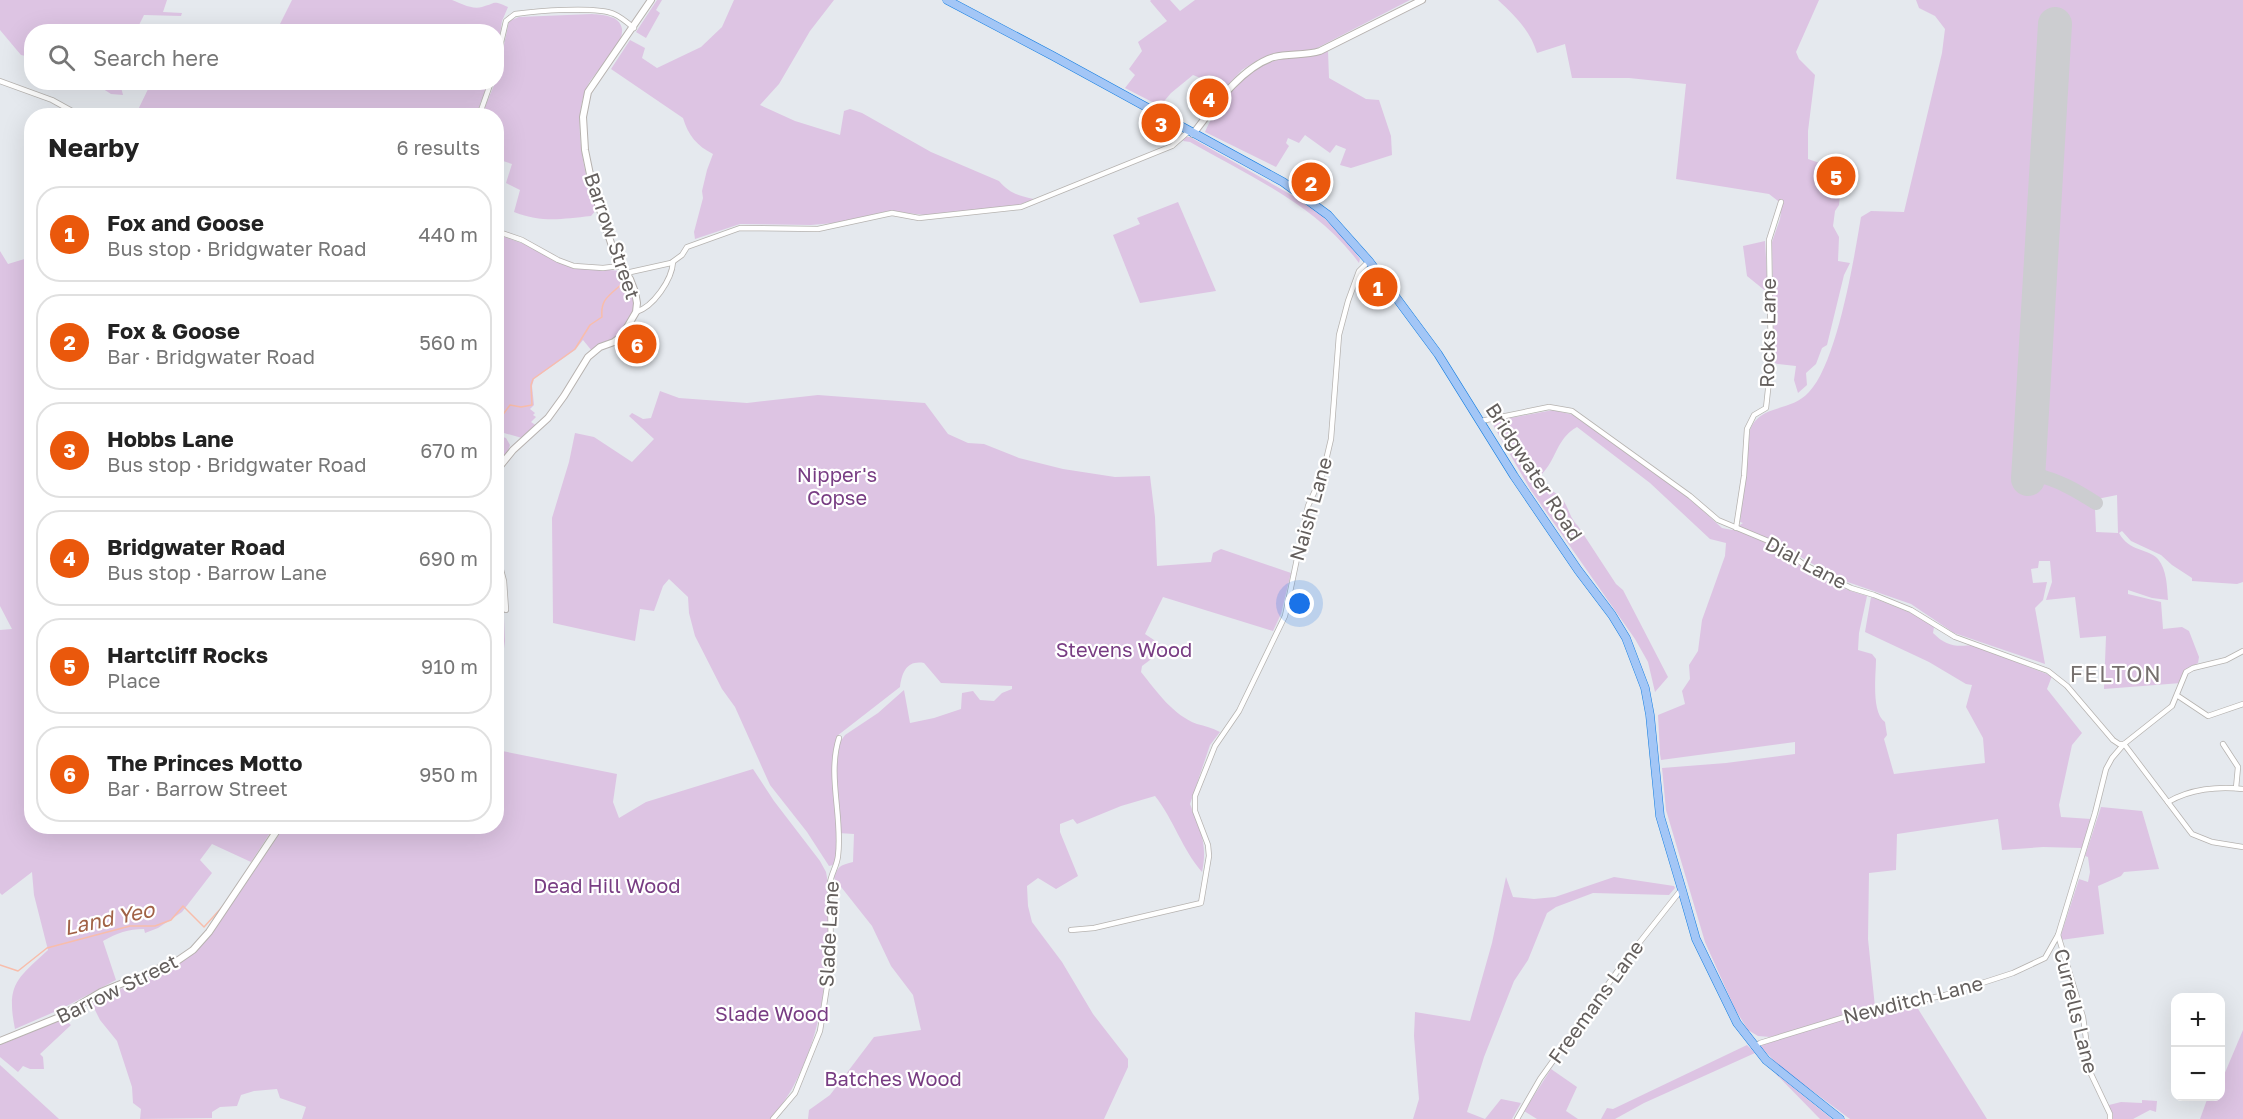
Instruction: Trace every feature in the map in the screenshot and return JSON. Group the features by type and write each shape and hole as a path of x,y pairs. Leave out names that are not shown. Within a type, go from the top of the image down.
{"highway":[{"name":"Bridgwater Road","path":"947,0 1283,182 1308,199 1338,225 1369,261 1438,354 1527,495 1612,615 1636,661 1645,688 1650,715 1660,816 1696,939 1737,1023 1754,1047 1778,1071 1839,1119"}],"main road":[{"name":"Barrow Street","path":"504,461 548,418 588,357 600,347 622,336 636,312 637,298 626,273 620,266 592,189 585,150 583,117 588,92 651,0"},
{"path":"1191,132 1237,82 1261,63 1275,57 1305,55 1320,51 1422,0"},
{"name":"Barrow Street","path":"0,1041 57,1018 101,992 177,962 187,955 212,929 275,834"}],"street":[{"path":"504,30 506,21 514,14 586,10 613,13 634,28"},
{"path":"0,81 24,90"},
{"path":"24,90 66,108"},
{"path":"482,108 488,90"},
{"path":"626,273 674,262 687,247 726,231 740,228 818,229 892,213 919,218 1021,207 1172,146 1191,132"},
{"name":"Rocks Lane","path":"1736,528 1748,429 1754,414 1766,408 1772,362 1769,240 1781,202"},
{"path":"504,234 522,240 574,266 603,268 620,266"},
{"name":"Naish Lane","path":"1071,930 1094,928 1201,903 1209,856 1208,845 1194,803 1202,775 1215,746 1239,711 1285,616 1308,506 1323,473 1331,440 1339,335 1359,271 1369,261"},
{"path":"636,312 651,305 671,273 674,262"},
{"name":"Dial Lane","path":"1481,421 1549,407 1572,411 1690,496 1718,520 1778,545 1803,564 1851,588 1911,610 1955,636 2048,670 2067,686 2113,740 2124,744 2192,834 2212,842 2243,847"},
{"path":"504,580 506,610"},
{"name":"Newditch Lane","path":"1754,1047 1760,1043 1848,1016 1945,995 2013,973 2045,958 2058,935 2106,769 2124,744 2172,706 2186,672 2193,668 2226,660 2243,651"},
{"path":"2178,696 2208,716 2243,704"},
{"name":"Slade Lane","path":"773,1119 795,1093 814,1049 824,1012 831,961 830,883 831,873 838,858 838,810 834,765 839,738"},
{"path":"2223,744 2240,766 2236,788"},
{"path":"2168,802 2176,797 2201,790 2243,789"},
{"name":"Freemans Lane","path":"1516,1119 1540,1079 1624,962 1682,890"},
{"name":"Currells Lane","path":"2058,935 2082,1017 2091,1074 2110,1114 2110,1119"}],"green space":[{"path":"0,0 167,0 163,12 182,13 181,16 144,15 140,24 24,24 24,56 0,30"},
{"path":"292,0 452,0 474,8 495,3 508,7 502,24 280,24"},
{"path":"657,0 662,0 656,10 660,13 646,38 636,32"},
{"path":"734,0 834,0 810,31 779,84 760,105 795,121 840,135 844,111 850,109 862,113 931,152 999,181 1015,193 1034,199 1016,206 925,215 889,211 834,223 811,225 740,224 695,239 694,232 703,198 702,191 713,154 694,139 683,118 611,69 630,40 645,48 642,58 657,68 701,47 722,27"},
{"path":"1151,0 1170,0 1180,11 1195,0 1410,0 1315,49 1271,54 1258,60 1242,70 1225,88 1193,75 1171,93 1160,106 1125,88 1135,75 1129,69 1142,51 1138,42 1167,21"},
{"path":"1498,0 1819,0 1796,52 1799,59 1815,75 1808,131 1808,159 1837,169 1842,174 1839,205 1835,211 1833,226 1839,237 1838,261 1850,263 1844,275 1827,345 1822,348 1816,364 1806,373 1807,385 1798,393 1794,380 1796,366 1774,362 1772,242 1780,219 1782,204 1769,194 1676,179 1686,84 1629,78 1572,78 1565,44 1537,53 1526,30"},
{"path":"1916,0 2243,0 2243,582 2237,584 2192,581 2192,578 2161,555 2131,541 2122,531 2119,533 2128,544 2149,553 2161,563 2165,573 2168,600 2152,598 2128,590 2128,594 2161,602 2163,629 2182,627 2189,631 2199,657 2198,663 2185,670 2181,683 2104,689 2106,636 2080,638 2075,597 2046,600 2052,582 2050,561 2039,561 2038,568 2031,569 2033,583 2047,582 2043,600 2035,608 2045,664 1954,633 1911,604 1839,579 1799,556 1789,557 1826,581 1867,596 1859,633 1858,650 1872,654 1876,659 1876,702 1885,722 1887,735 1884,739 1894,774 1985,763 1983,738 1966,707 1972,685 1865,632 1871,597 1916,615 1934,627 1933,633 1942,641 1956,646 1973,645 2052,676 2047,689 2082,733 2072,745 2059,805 2061,817 2091,819 2082,848 2043,847 2002,850 1998,819 1897,834 1896,870 1869,873 1868,939 1875,1007 1770,1037 1758,1036 1748,1030 1735,1009 1705,942 1666,810 1662,768 1795,754 1795,742 1661,760 1660,754 1658,715 1685,704 1682,691 1690,679 1689,665 1698,651 1702,620 1725,556 1726,543 1710,539 1650,483 1577,427 1565,437 1541,475 1545,485 1563,500 1573,520 1616,584 1623,590 1668,677 1655,692 1648,662 1635,639 1530,489 1493,425 1494,421 1553,410 1574,415 1690,499 1722,528 1732,530 1743,523 1740,522 1750,430 1761,416 1801,399 1819,378 1836,335 1843,309 1861,217 1871,211 1904,212 1942,53 1945,29 1935,16 1919,8","holes":["2056,22 2059,26 2033,459 2036,470 2095,498 2117,495 2118,533 2096,532 2095,508 2074,492 2048,480 2025,479 2023,474 2050,27"]},
{"path":"592,14 614,18 621,24 622,35 619,42 589,83 583,96 580,112 584,164 597,209 591,216 543,219 514,212 520,190 506,183 512,164 504,161 504,108 484,108 492,90 504,90 504,44 509,21 519,17"},
{"path":"1328,51 1329,78 1366,99 1379,100 1391,136 1392,155 1351,168 1340,165 1346,149 1336,145 1330,153 1305,135 1299,143 1288,138 1286,143 1289,146 1276,167 1205,132 1225,99 1255,70 1277,60"},
{"path":"105,90 122,90 123,95 111,94"},
{"path":"148,90 487,90 479,108 139,108"},
{"path":"1186,137 1190,137 1295,197 1322,216 1344,238 1360,259 1359,263 1342,243 1303,208 1259,180 1190,142 1183,141"},
{"path":"1178,202 1216,291 1140,303 1113,235 1140,224 1137,218"},
{"path":"504,237 575,267 621,271 630,287 634,305 630,323 617,338 592,351 583,340 575,350 534,379 532,386 534,405 530,409 536,417 531,422 537,426 522,438 504,433"},
{"path":"1765,241 1768,293 1747,276 1743,246"},
{"path":"0,251 8,264 24,259 24,834 269,834 251,862 212,844 200,860 212,873 182,912 158,928 145,933 144,929 128,931 103,941 116,980 61,1009 15,1029 12,1002 16,984 28,968 48,950 34,895 32,872 2,895 0,893 0,630 12,629 0,606"},
{"path":"660,391 679,398 747,403 818,395 925,403 948,434 968,443 984,444 1019,458 1063,469 1115,477 1150,476 1155,517 1157,566 1211,562 1213,553 1221,549 1291,573 1281,614 1273,631 1163,597 1145,634 1166,648 1142,666 1141,672 1180,715 1220,732 1210,745 1190,804 1200,829 1203,845 1202,872 1155,796 1121,806 1077,824 1073,819 1060,824 1060,832 1078,876 1056,889 1038,878 1027,886 1032,922 1062,962 1093,1014 1128,1059 1128,1067 1104,1119 808,1119 809,1110 830,1095 874,1037 921,1030 913,995 891,966 872,926 834,878 841,866 853,862 854,834 838,833 835,778 840,742 845,735 878,713 904,690 910,723 961,709 962,693 973,691 980,700 994,701 1002,693 1012,689 1012,686 941,683 924,663 909,665 902,676 900,687 837,736 833,764 836,858 833,865 829,866 807,832 770,785 735,707 722,689 695,636 689,613 688,597 669,579 663,586 654,611 640,609 635,641 553,623 552,518 575,433 594,437 632,462 654,439 629,416 632,413 643,419 651,418"},
{"path":"504,437 510,445 504,458"},
{"path":"504,751 617,774 613,802 619,818 646,802 753,769 826,872 828,883 827,961 820,1012 805,1061 792,1089 771,1119 302,1119 306,1107 280,1098 277,1089 254,1091 241,1095 237,1106 220,1107 212,1112 212,1118 140,1119 141,1109 133,1103 132,1087 117,1041 100,1020 91,1002 176,965 196,952 279,834 504,834"},
{"path":"2101,807 2142,811 2159,869 2124,872 2121,876 2098,886 2104,934 2061,940 2079,879 2088,882 2090,872 2088,857 2085,856"},
{"path":"1506,877 1513,897 1534,899 1555,897 1614,877 1675,888 1669,895 1593,893 1556,907 1547,913 1528,960 1514,981 1484,1057 1467,1112 1485,1119 1413,1119 1419,1099 1414,1036 1415,1012 1470,1021 1492,943"},
{"path":"1915,1004 1987,1119 1850,1119 1779,1066 1761,1047 1830,1023"},
{"path":"63,1019 71,1025 40,1054 43,1057 44,1069 30,1069 23,1066 18,1072 0,1057 0,1045"},
{"path":"2243,1030 2243,1119 2200,1119 2207,1101 2225,1101 2225,1073"},
{"path":"1747,1045 1755,1053 1644,1103 1615,1119 1601,1119 1607,1108 1613,1109"},
{"path":"0,1065 59,1119 0,1119"},
{"path":"1551,1069 1577,1087 1566,1111 1578,1119 1537,1119 1524,1111"},
{"path":"1774,1072 1832,1119 1820,1119"},
{"path":"1501,1099 1521,1103 1512,1119 1485,1119"},
{"path":"2142,1100 2157,1101 2156,1112 2150,1110 2133,1119 2111,1119 2109,1105 2121,1102 2142,1103"}],"waterway":[{"name":"Land Yeo","path":"504,413 510,405 521,407 532,405 533,379 575,349 590,325 602,317 604,301 623,283"},
{"name":"Land Yeo","path":"268,839 271,834"},
{"name":"Land Yeo","path":"0,965 18,971 47,948 130,926 155,926 171,920 183,906 204,927 224,905"}],"taxiway":[{"path":"2029,466 2036,475 2060,483 2096,503"}],"runway":[{"path":"2028,479 2055,24"}],"place":[{"name":"Bridgwater Road","path":"1209,98"},
{"name":"Hobbs Lane","path":"1161,123"},
{"name":"Hartcliff Rocks","path":"1836,176"},
{"name":"Fox & Goose","path":"1311,182"},
{"name":"Fox and Goose","path":"1378,287"},
{"name":"The Princes Motto","path":"637,344"}],"district":[{"name":"FELTON","path":"2116,674"}],"park label":[{"name":"Nipper's Copse","path":"837,486"},
{"name":"Stevens Wood","path":"1124,650"},
{"name":"Dead Hill Wood","path":"607,886"},
{"name":"Slade Wood","path":"772,1014"},
{"name":"Batches Wood","path":"893,1079"}]}
